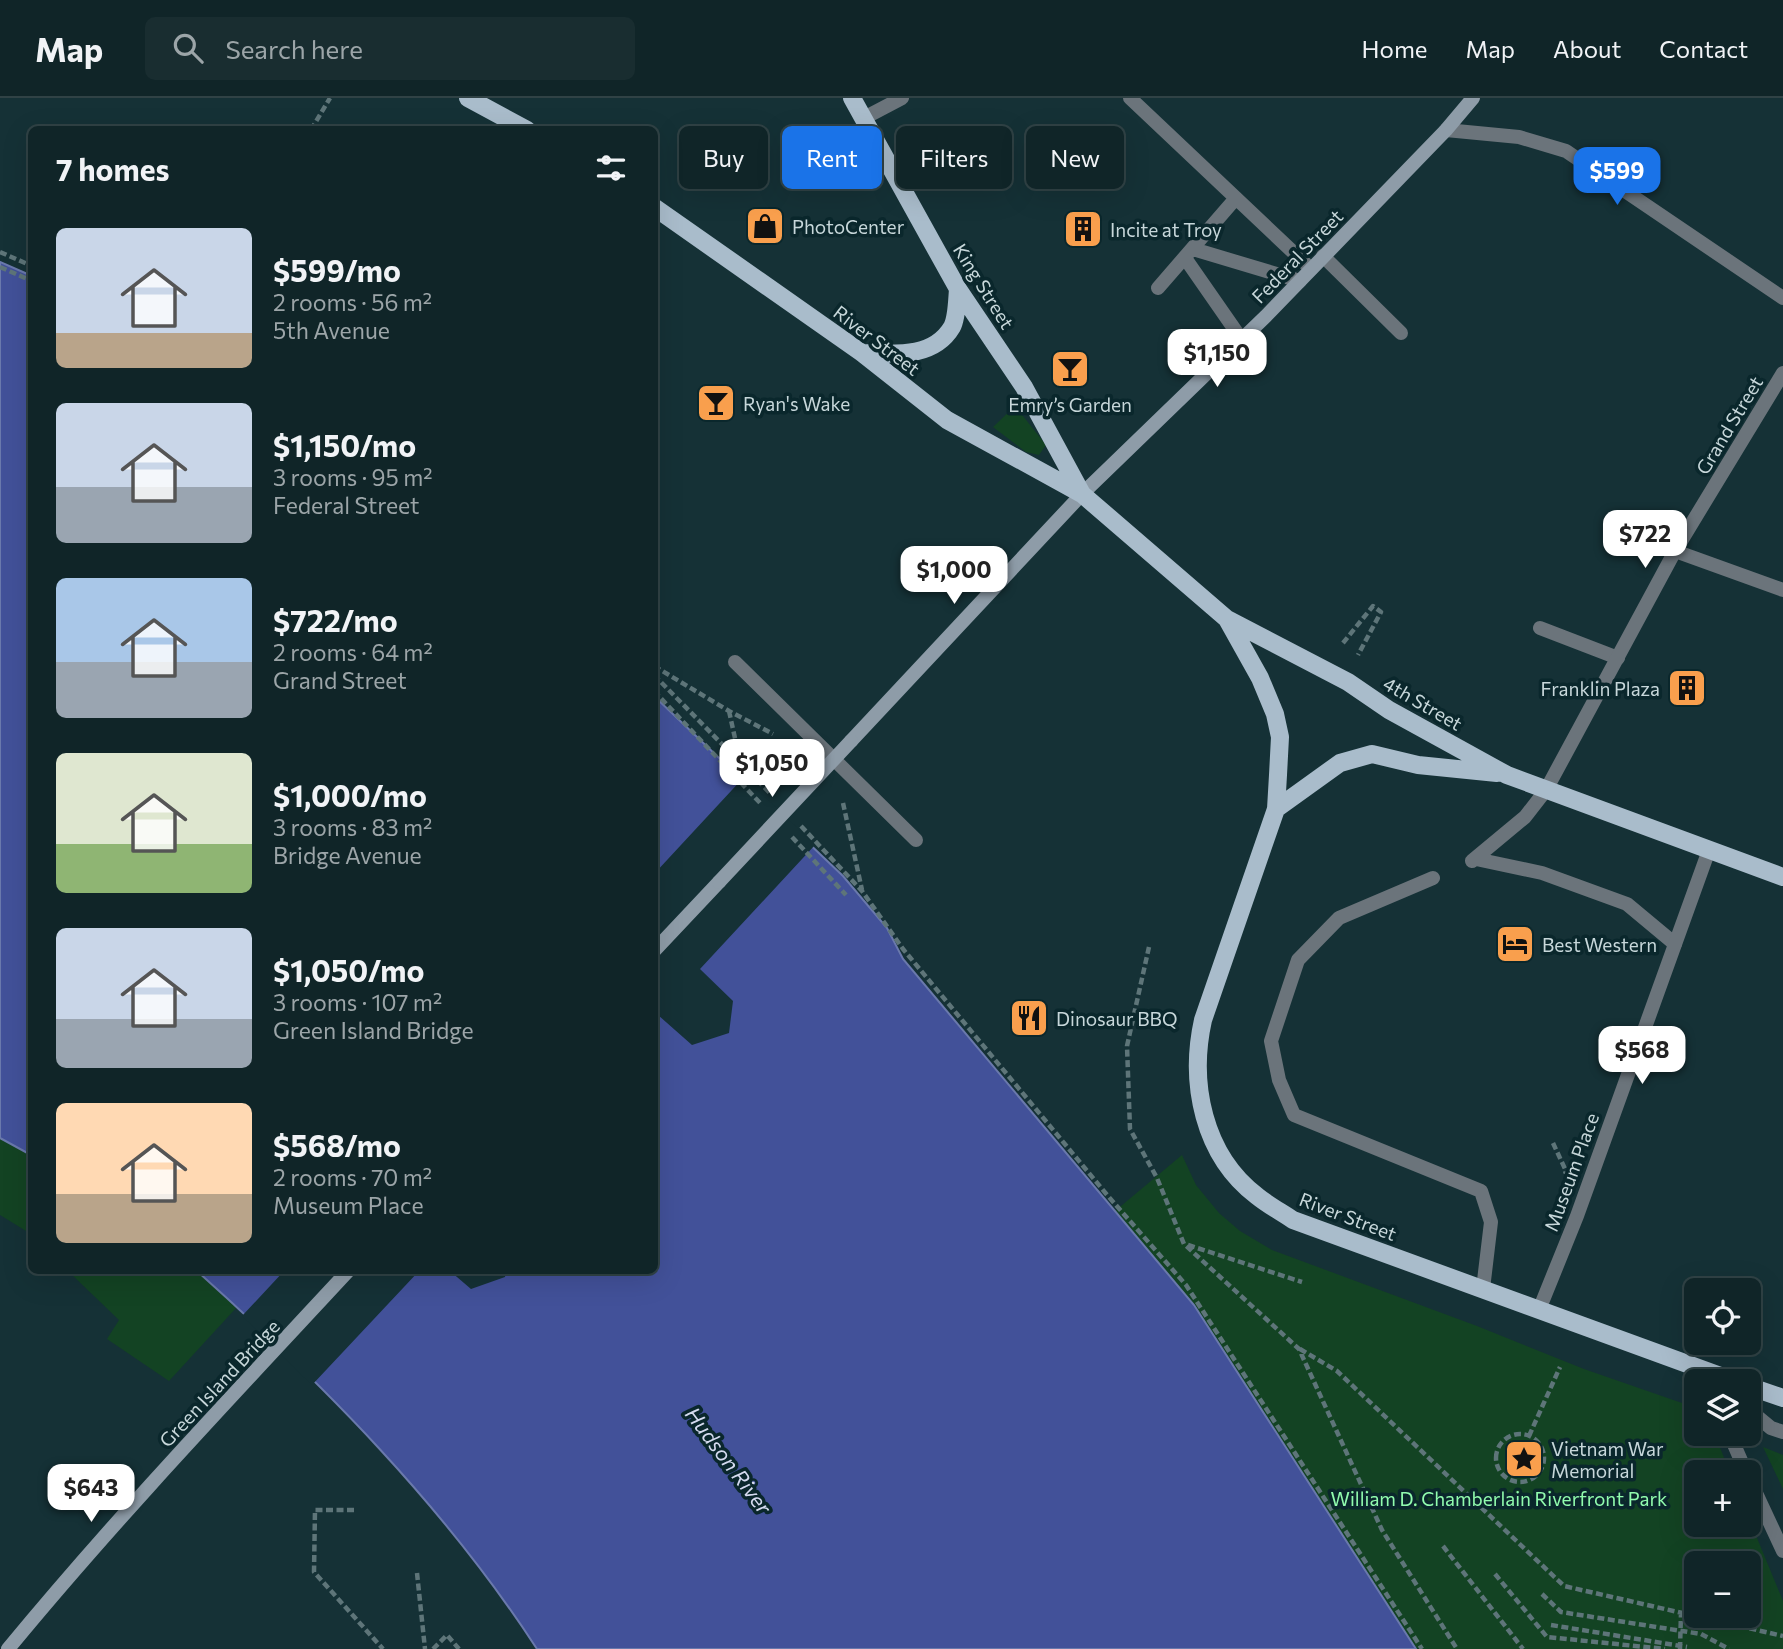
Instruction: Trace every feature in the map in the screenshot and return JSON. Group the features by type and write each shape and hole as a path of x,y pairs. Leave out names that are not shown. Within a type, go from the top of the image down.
{"main road":[{"path":"468,98 520,126"},
{"name":"King Street","path":"852,98 958,289 1024,387 1083,494"},
{"name":"River Street","path":"658,210 862,353 947,420 1083,494"},
{"path":"862,353 905,355 935,345 953,326 958,289"},
{"name":"4th Street","path":"1083,494 1227,619 1348,682 1389,710 1507,775 1783,877"},
{"name":"River Street","path":"1227,619 1260,678 1275,714 1280,737 1276,809 1203,1020 1196,1049 1198,1093 1212,1139 1232,1170 1256,1195 1293,1220 1539,1310 1687,1369"},
{"path":"1276,809 1340,763 1373,754 1418,765 1507,775"},
{"path":"1761,1390 1783,1398"}],"street":[{"path":"864,118 902,98"},
{"path":"1130,98 1311,269"},
{"name":"Federal Street","path":"658,947 1083,494 1242,340 1446,130 1473,98"},
{"path":"1446,130 1520,137 1566,151 1783,298"},
{"path":"1158,288 1236,198"},
{"path":"1189,254 1300,281"},
{"path":"1189,254 1242,340"},
{"path":"1323,256 1401,333"},
{"name":"Grand Street","path":"1675,944 1627,905 1542,873 1474,861 1525,817 1546,790 1675,551 1783,373"},
{"path":"1675,551 1783,590"},
{"path":"1540,628 1618,658"},
{"path":"735,662 916,840"},
{"name":"Museum Place","path":"1539,1310 1577,1216 1709,850"},
{"path":"1433,878 1339,918 1298,960 1271,1041 1279,1080 1294,1115 1481,1191 1491,1222 1483,1289"},
{"name":"Green Island Bridge","path":"8,1649 64,1581 345,1274"},
{"path":"1761,1420 1771,1428 1783,1432"},
{"path":"1761,1504 1783,1551"}],"path":[{"path":"313,126 330,98"},
{"path":"0,252 28,264"},
{"path":"0,267 28,279"},
{"path":"1343,643 1373,606 1381,612 1358,655"},
{"path":"658,668 778,737"},
{"path":"658,679 778,801"},
{"path":"658,695 764,808"},
{"path":"729,711 740,762"},
{"path":"840,791 862,891"},
{"path":"796,821 862,891 903,949 1108,1196 1186,1284 1422,1649"},
{"path":"791,837 846,895"},
{"path":"1149,947 1127,1046 1130,1129 1157,1178 1184,1244 1299,1349 1336,1371 1564,1586 1783,1636"},
{"path":"1553,1143 1566,1171 1562,1184"},
{"path":"1184,1244 1302,1282"},
{"path":"1299,1349 1382,1530 1457,1649"},
{"path":"1530,1436 1560,1367"},
{"path":"1513,1434 1530,1436 1537,1441 1543,1452 1542,1469 1531,1479 1512,1482 1498,1469 1495,1461 1498,1447 1513,1434"},
{"path":"354,1510 315,1510 314,1572 383,1649"},
{"path":"1443,1546 1523,1649"},
{"path":"417,1573 425,1649"},
{"path":"1495,1574 1547,1637 1665,1649"},
{"path":"1542,1594 1561,1612 1702,1634 1729,1649"},
{"path":"1680,1647 1681,1613"},
{"path":"1551,1625 1687,1647"},
{"path":"433,1649 447,1635 458,1649"}],"green space":[{"path":"1015,406 1046,445 1039,455 1026,452 993,427"},
{"path":"0,1138 28,1153 28,1232 0,1215"},
{"name":"William D. Chamberlain Riverfront Park","path":"1182,1155 1196,1185 1219,1213 1240,1231 1272,1250 1584,1369 1682,1403 1684,1446 1719,1446 1725,1460 1684,1460 1684,1537 1757,1537 1783,1601 1783,1649 1416,1649 1194,1305 1115,1211"},
{"path":"71,1274 200,1274 237,1307 169,1381 107,1339 119,1320"},
{"path":"1763,1447 1783,1455 1783,1489"}],"water":[{"path":"0,262 28,274 28,1153 0,1138"},
{"name":"Hudson River","path":"658,700 843,876 887,928 903,959 1194,1305 1416,1649 537,1649 501,1596 422,1496 335,1403 200,1274 658,1274"}],"pier":[{"path":"744,777 815,845 700,969 733,1001 729,1033 692,1045 658,1015 658,870"},
{"path":"281,1274 416,1274 312,1385 242,1316"},
{"path":"454,1274 506,1274 505,1277 471,1289"}],"place":[{"name":"PhotoCenter","path":"765,226"},
{"name":"Incite at Troy","path":"1083,229"},
{"name":"Emry’s Garden","path":"1070,369"},
{"name":"Ryan's Wake","path":"716,403"},
{"name":"Franklin Plaza","path":"1687,688"},
{"name":"Best Western","path":"1515,944"},
{"name":"Dinosaur BBQ","path":"1029,1018"},
{"name":"Vietnam War Memorial","path":"1524,1459"}]}
